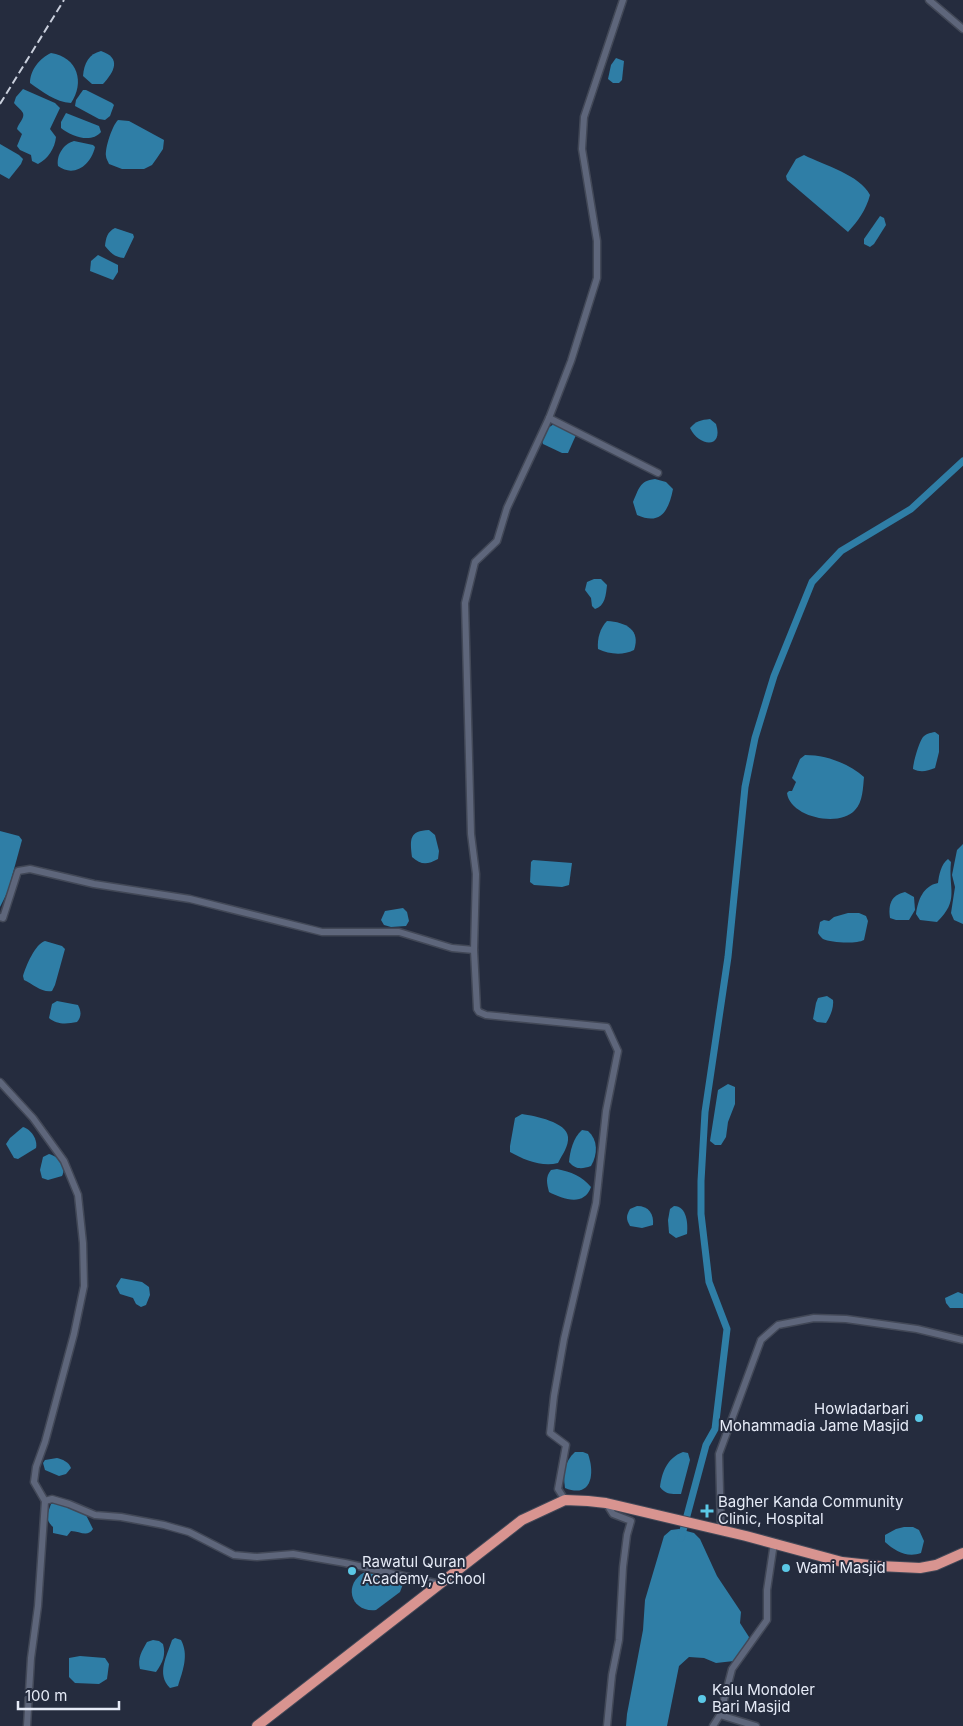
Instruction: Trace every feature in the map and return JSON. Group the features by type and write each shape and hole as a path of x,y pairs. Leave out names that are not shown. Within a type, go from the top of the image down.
{"highway":[{"path":"257,1726 522,1520 565,1500 606,1503 721,1530 842,1562 920,1568 936,1565 963,1553"}],"street":[{"path":"565,1500 558,1489 566,1445 550,1432 554,1396 564,1339 596,1202 606,1111 618,1051 607,1026 486,1015 477,1009 474,950 476,874 471,834 465,603 475,562 497,541 507,508 549,418 571,361 597,278 597,241 582,149 584,117 624,0"},
{"path":"929,0 963,29"},
{"path":"549,418 658,473"},
{"path":"0,917 3,918 18,871 30,869 94,884 190,899 322,932 399,932 452,948 474,950"},
{"path":"0,1082 33,1118 64,1161 78,1195 83,1243 84,1286 74,1334 45,1442 36,1466 34,1482 45,1501 27,1726"},
{"path":"721,1530 719,1454 761,1340 778,1325 814,1318 846,1319 917,1329 963,1340"},
{"path":"45,1501 52,1499 95,1515 121,1517 189,1532 234,1554 257,1557 292,1554 345,1563 440,1584"},
{"path":"606,1503 613,1514 631,1520 624,1559 619,1640 612,1675 607,1726"},
{"path":"712,1726 720,1715 732,1669 766,1620 767,1590 774,1544"},
{"path":"720,1715 756,1726"}],"water":[{"path":"101,51 112,57 114,61 113,70 103,84 92,84 83,76 85,67 93,54"},
{"path":"51,53 60,55 67,60 73,65 76,72 78,87 71,103 54,99 30,83 30,78 36,65"},
{"path":"616,58 624,61 622,80 619,83 613,83 608,79 611,65"},
{"path":"23,89 55,103 60,108 50,129 56,137 54,145 48,156 38,164 32,161 31,155 20,150 17,146 22,134 17,129 23,115 14,103 16,97"},
{"path":"83,90 112,103 114,105 110,116 105,120 99,119 75,106 76,100"},
{"path":"66,113 99,126 101,132 92,138 81,138 70,134 61,128 61,122"},
{"path":"118,120 129,121 164,140 163,149 152,165 144,169 122,169 109,164 106,157 107,148 111,132"},
{"path":"74,141 95,147 86,164 81,168 70,171 58,166 59,154 67,145"},
{"path":"0,144 23,159 9,179 0,174"},
{"path":"804,155 850,176 865,188 870,195 861,215 848,232 787,180 786,176 796,159"},
{"path":"880,216 884,218 886,225 870,247 864,244 864,239"},
{"path":"115,228 133,234 134,237 124,258 113,254 105,246 107,236"},
{"path":"98,255 118,265 118,272 113,280 90,271 91,261"},
{"path":"710,419 716,424 718,432 717,438 709,443 699,439 690,428 699,421"},
{"path":"554,424 576,435 568,453 562,453 543,444 542,441 548,428"},
{"path":"655,479 666,482 673,489 669,503 662,514 652,519 645,518 637,515 633,502 643,484"},
{"path":"601,579 607,585 603,603 595,609 592,606 591,598 585,590 587,582"},
{"path":"607,621 626,625 634,632 636,643 634,650 616,654 598,649 602,627"},
{"path":"935,732 939,735 939,752 935,768 924,771 913,769 921,740 929,733"},
{"path":"805,755 821,756 836,761 864,777 861,799 855,810 848,815 827,819 806,814 790,801 787,793 792,791 796,782 792,778 800,759"},
{"path":"429,830 435,835 439,851 438,859 421,863 412,857 411,841 414,834"},
{"path":"0,831 19,836 22,840 8,891 0,907"},
{"path":"963,844 963,924 954,920 951,913 955,887 952,875 957,850"},
{"path":"948,859 951,862 952,894 948,907 937,922 920,920 916,914 922,894 929,887 938,883 942,867"},
{"path":"533,860 572,863 569,885 562,887 534,885 530,882 531,862"},
{"path":"905,892 914,897 915,910 909,920 890,918 891,901 900,893"},
{"path":"403,908 407,912 409,921 406,926 391,927 384,925 381,920 385,911"},
{"path":"848,913 859,913 866,916 868,921 864,940 838,942 823,939 819,935 820,922 824,920 829,921 834,917"},
{"path":"45,941 62,946 65,949 52,991 38,988 24,980 23,976 34,951"},
{"path":"827,996 833,1000 829,1018 826,1023 817,1022 813,1019 816,1003 818,998"},
{"path":"57,1001 78,1005 80,1018 77,1022 55,1022 49,1018 52,1004"},
{"path":"728,1084 735,1087 735,1104 728,1122 726,1137 721,1145 715,1145 710,1141 718,1090"},
{"path":"522,1114 550,1121 562,1127 566,1132 568,1137 567,1144 558,1163 533,1162 510,1152 515,1118"},
{"path":"23,1127 33,1135 36,1148 18,1159 14,1158 6,1144"},
{"path":"582,1130 588,1131 594,1139 596,1152 591,1166 579,1168 569,1162 572,1145"},
{"path":"49,1154 61,1162 63,1173 62,1176 48,1180 42,1178 40,1170 43,1157"},
{"path":"557,1169 572,1173 584,1180 591,1187 588,1193 583,1197 573,1200 549,1192 548,1175 551,1170"},
{"path":"637,1206 645,1207 650,1211 653,1217 653,1225 642,1228 630,1226 627,1219 628,1214 630,1209"},
{"path":"674,1206 682,1209 686,1216 687,1225 687,1234 676,1238 669,1233 668,1220 670,1209"},
{"path":"121,1278 142,1282 149,1287 150,1295 146,1305 141,1307 136,1304 133,1298 120,1294 116,1286"},
{"path":"958,1292 963,1294 963,1308 950,1308 945,1298"},
{"path":"575,1452 588,1454 590,1461 591,1476 586,1487 581,1490 565,1488 566,1464"},
{"path":"683,1452 688,1453 690,1460 681,1494 667,1493 660,1487 662,1476 669,1462"},
{"path":"57,1458 69,1464 71,1468 66,1474 59,1476 45,1470 43,1463 45,1460"},
{"path":"57,1502 86,1515 93,1529 91,1532 86,1534 71,1531 67,1536 53,1533 53,1527 48,1521 48,1516 51,1504"},
{"path":"904,1527 913,1527 919,1530 924,1541 921,1553 911,1555 902,1553 885,1542 885,1535"},
{"path":"679,1529 694,1533 700,1539 717,1576 741,1612 740,1623 749,1637 747,1644 734,1661 716,1663 704,1658 689,1657 679,1666 667,1726 626,1726 643,1630 645,1600 664,1536 671,1530"},
{"path":"365,1572 399,1581 403,1584 400,1592 376,1610 367,1610 361,1607 352,1597 352,1590 358,1577"},
{"path":"175,1638 181,1640 185,1657 178,1686 170,1688 166,1683 163,1671 165,1659 172,1640"},
{"path":"159,1641 163,1644 164,1648 163,1658 156,1672 140,1669 139,1665 143,1648 147,1642"},
{"path":"80,1656 105,1658 109,1664 107,1679 99,1684 75,1683 69,1677 69,1658"}],"waterway":[{"path":"681,1538 706,1445 715,1429 727,1329 709,1282 701,1214 701,1181 705,1112 728,957 745,787 755,738 774,676 812,582 841,551 911,509 963,461"}],"railway":[{"path":"0,104 64,0"}],"place":[{"name":"Howladarbari Mohammadia Jame Masjid","path":"919,1418"},
{"name":"Bagher Kanda Community Clinic, Hospital","path":"707,1511"},
{"name":"Wami Masjid","path":"786,1568"},
{"name":"Rawatul Quran Academy, School","path":"352,1571"},
{"name":"Kalu Mondoler Bari Masjid","path":"702,1699"}]}
